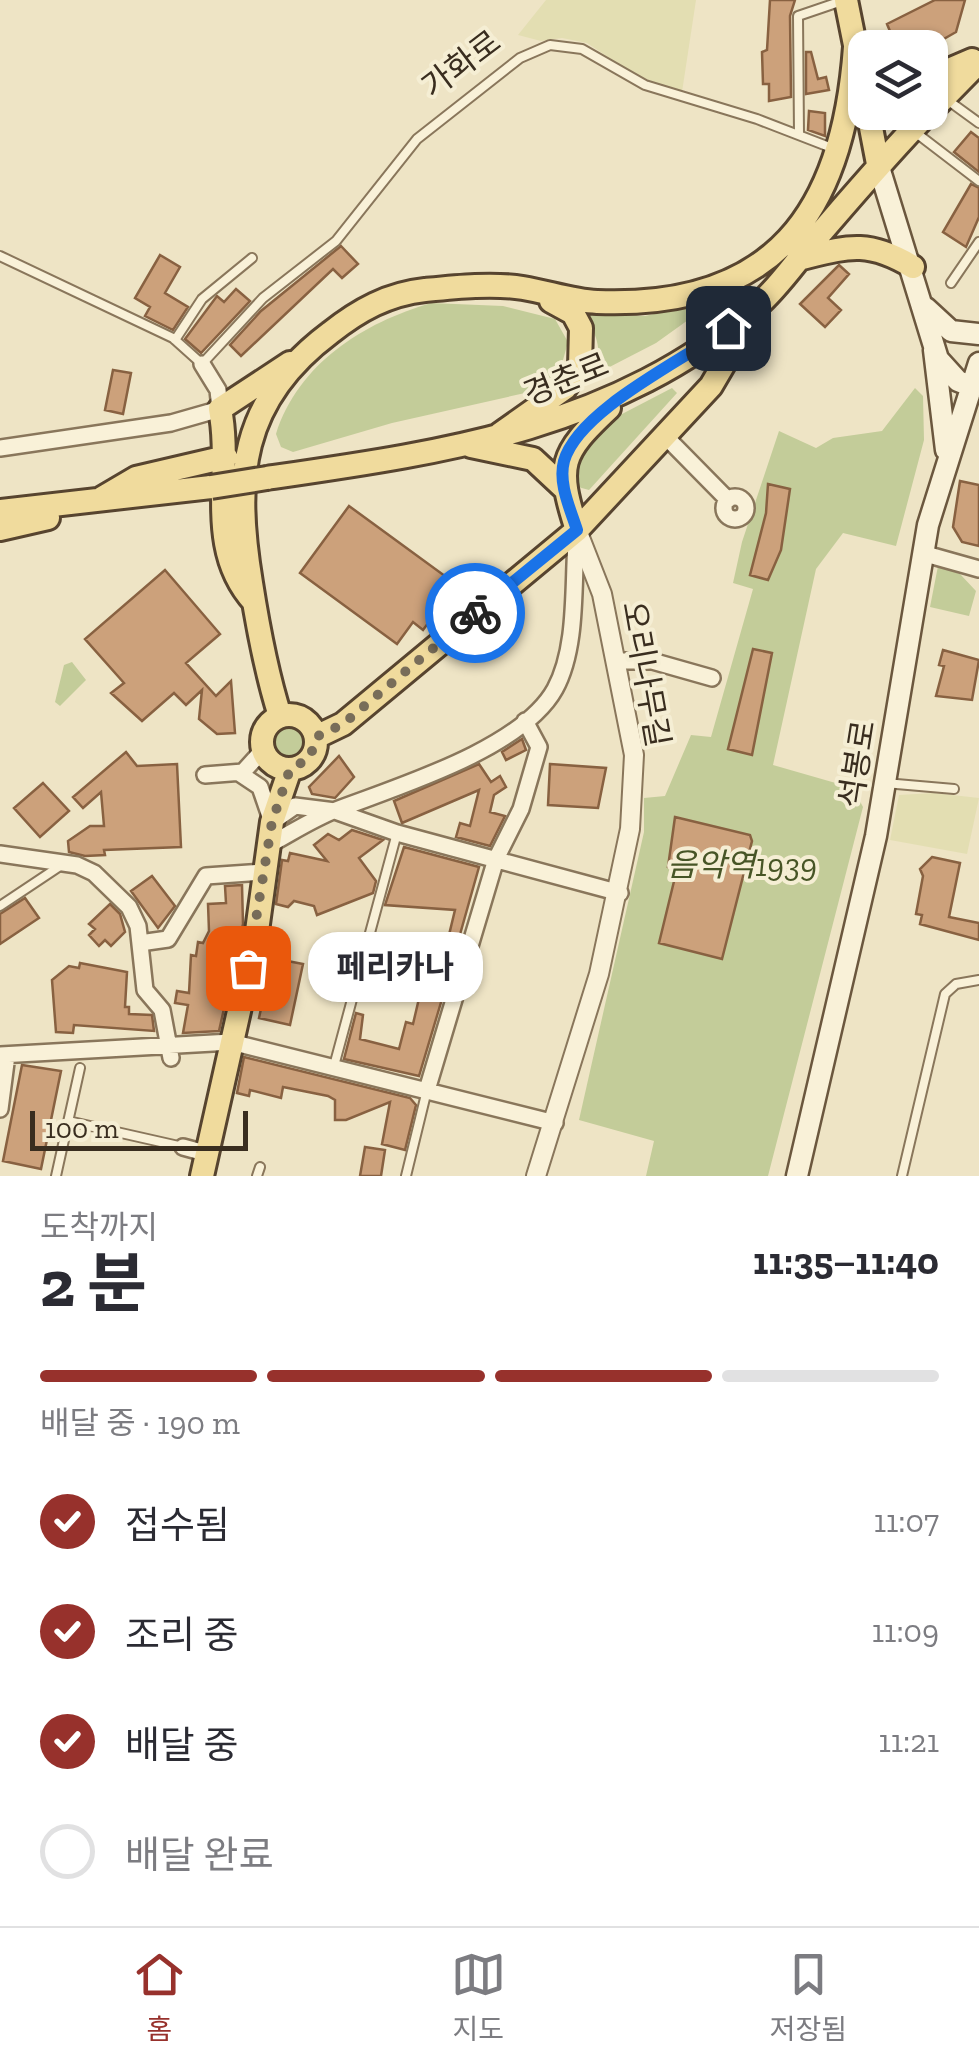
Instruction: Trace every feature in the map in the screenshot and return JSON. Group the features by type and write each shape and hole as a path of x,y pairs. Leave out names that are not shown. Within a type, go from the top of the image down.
{"main road":[{"path":"846,0 857,30"},
{"path":"948,71 979,59"},
{"name":"경춘로","path":"948,92 979,59"},
{"path":"732,280 781,248 804,223 828,182 848,111"},
{"path":"871,130 878,164 913,267 938,359 958,381 973,387"},
{"name":"경춘로","path":"0,511 268,478 460,444 583,412 697,351 759,305 878,164 912,130"},
{"path":"254,602 234,580 221,514 226,457 220,409 356,314 386,298 428,290 510,286 574,300 634,303 685,295 798,259 862,246 878,248 913,267"},
{"path":"484,288 565,308 577,320 584,340 582,360 572,380 497,436"},
{"path":"923,304 951,331 979,334"},
{"path":"316,737 343,724 577,530 711,386 759,305"},
{"path":"933,338 947,455"},
{"path":"280,716 254,602 241,517 243,465 268,402 303,354"},
{"name":"석봉로","path":"797,1176 885,783 922,553 947,455 979,363"},
{"path":"577,530 564,488 563,467 570,448 629,389"},
{"path":"460,444 534,459 564,488"},
{"path":"97,501 136,478 226,457"},
{"name":"경춘로","path":"0,529 144,496"},
{"path":"197,1159 257,932 280,762 264,729 280,716 303,718 316,737 314,752 280,762"}],"street":[{"path":"0,448 171,423 220,409 218,390 202,364"},
{"path":"664,435 728,500"},
{"path":"267,846 335,810 420,781 525,721 554,692 564,657 577,530"},
{"name":"오리나무길","path":"536,1176 555,1124 620,892 630,828 634,756 602,594 577,530"},
{"path":"922,553 979,569"},
{"path":"615,660 652,661 712,678"},
{"path":"427,1090 496,859 521,808 538,747 525,721"},
{"path":"205,775 239,773 280,762 301,806"},
{"path":"239,773 260,786 272,822 288,808 335,810 397,833 620,892"},
{"path":"0,854 67,861 94,873 129,906 140,943 145,990 162,1010 170,1052"},
{"path":"140,943 168,939 206,876 263,872"},
{"path":"0,1108 3,1055 170,1052 231,1042 555,1124"}],"lane":[{"path":"798,134 798,16 846,0"},
{"name":"가화로","path":"202,364 263,298 336,241 416,139 520,58 550,44 582,49 644,85 838,150"},
{"path":"948,117 979,123"},
{"path":"942,130 979,181"},
{"path":"951,284 979,242"},
{"path":"0,256 176,340 202,364"},
{"path":"176,340 202,299 252,258"},
{"path":"885,783 954,789"},
{"path":"334,1066 397,833"},
{"path":"0,906 67,861"},
{"path":"445,965 463,970"},
{"path":"902,1176 945,994 956,984 979,980"},
{"path":"56,1176 80,1068"},
{"path":"406,1176 427,1090"},
{"path":"68,1120 197,1159"}],"shaded area":[{"path":"546,0 696,0 682,92 635,75 587,43 562,38 541,41 518,35"},
{"path":"934,793 979,798 967,854 890,840 899,795"}],"green space":[{"path":"716,300 656,343 596,374 597,342 582,314 645,316"},
{"path":"431,303 503,306 555,319 568,342 558,378 534,391 392,423 293,452 281,447 276,434 286,409 317,367 337,349 381,322"},
{"path":"672,388 677,393 589,490 578,487 570,466 599,426"},
{"name":"음악역1939","path":"915,388 923,396 924,440 896,546 843,533 816,569 773,765 853,788 863,807 768,1176 646,1176 654,1141 579,1120 644,832 644,798 665,796 691,735 711,737 753,589 733,583 742,542 779,431 816,448 833,438 882,431"},
{"path":"938,566 960,574 976,591 969,616 930,607"},
{"path":"72,662 86,680 60,706 55,702 64,665"},
{"path":"289,724 302,730 308,743 302,756 289,762 276,756 270,743 276,730"}],"building":[{"path":"770,0 795,0 790,16 791,97 769,101 769,84 763,84 762,52 767,50"},
{"path":"935,0 965,0 956,32 948,37 948,30 890,30 887,24"},
{"path":"806,52 811,52 818,79 826,77 829,90 806,94"},
{"path":"809,111 825,113 825,136 808,130"},
{"path":"971,132 979,138 979,172 954,152"},
{"path":"971,184 979,188 979,217 966,247 943,232"},
{"path":"341,246 358,264 342,278 333,269 241,356 230,345 261,311"},
{"path":"160,255 180,267 165,293 188,307 173,330 145,316 150,307 135,298"},
{"path":"839,265 849,274 828,298 841,310 825,327 800,304"},
{"path":"236,289 250,301 201,353 185,339 217,296 224,302"},
{"path":"113,370 131,373 123,414 105,410"},
{"path":"960,481 979,485 979,546 962,542 953,527"},
{"path":"768,484 790,489 781,550 768,580 750,575 766,513"},
{"path":"349,506 449,579 444,587 451,592 423,630 413,622 397,644 300,573"},
{"path":"165,570 220,634 186,663 216,696 231,681 235,733 217,734 199,719 202,690 186,705 174,693 142,721 111,693 124,683 85,639"},
{"path":"753,649 772,653 752,755 728,749"},
{"path":"943,650 979,660 972,700 936,696 944,666 939,665"},
{"path":"522,739 526,750 506,760 502,752"},
{"path":"126,752 137,766 177,764 181,847 104,850 105,855 85,856 69,852 68,841 90,826 104,826 101,792 83,808 73,797"},
{"path":"339,756 354,777 335,798 312,794 309,787"},
{"path":"479,764 491,782 500,776 506,787 494,795 490,812 505,816 490,846 456,837 460,823 470,826 479,790 402,823 394,801"},
{"path":"550,764 606,768 598,808 548,805"},
{"path":"43,783 69,811 40,837 14,808"},
{"path":"675,817 750,835 752,841 722,959 659,943 677,869 668,867"},
{"path":"352,830 383,840 359,858 376,881 373,893 317,915 314,906 294,901 288,907 276,904 282,860 288,861 290,853 327,861 314,845 328,834 339,840"},
{"path":"404,847 479,867 459,938 449,935 455,910 385,905"},
{"path":"932,857 960,863 949,917 979,923 979,940 920,924 922,915 916,914 923,876 920,869"},
{"path":"152,876 175,906 158,928 131,891"},
{"path":"242,885 243,924 219,1031 183,1033 188,1005 175,1003 177,991 189,993 191,955 196,956 198,942 203,943 209,931 208,904 226,903 225,886"},
{"path":"25,898 39,918 0,944 0,914"},
{"path":"110,904 120,914 125,932 111,946 105,940 99,946 89,935 95,929 89,924"},
{"path":"272,958 303,964 290,1025 259,1018"},
{"path":"80,963 127,972 125,1007 129,1007 129,1014 152,1015 154,1031 74,1025 73,1033 56,1032 52,980 69,966 79,968"},
{"path":"425,973 448,979 419,1076 344,1059 356,1013 363,1015 360,1039 399,1049 406,1022 413,1024"},
{"path":"244,1057 410,1098 416,1105 405,1150 382,1144 390,1102 346,1120 335,1120 335,1100 328,1096 283,1087 281,1098 250,1090 249,1096 237,1093"},
{"path":"22,1065 61,1071 41,1169 3,1161"},
{"path":"365,1147 385,1150 381,1176 360,1176"}],"way so far":[{"path":"248,968 257,932 272,822 290,769 310,758 316,737 343,724 475,613"}],"place":[{"name":"페리카나","path":"248,968"}],"route":[{"path":"475,613 577,530 564,488 563,467 570,448 585,431 629,389 697,351 728,328"}]}
